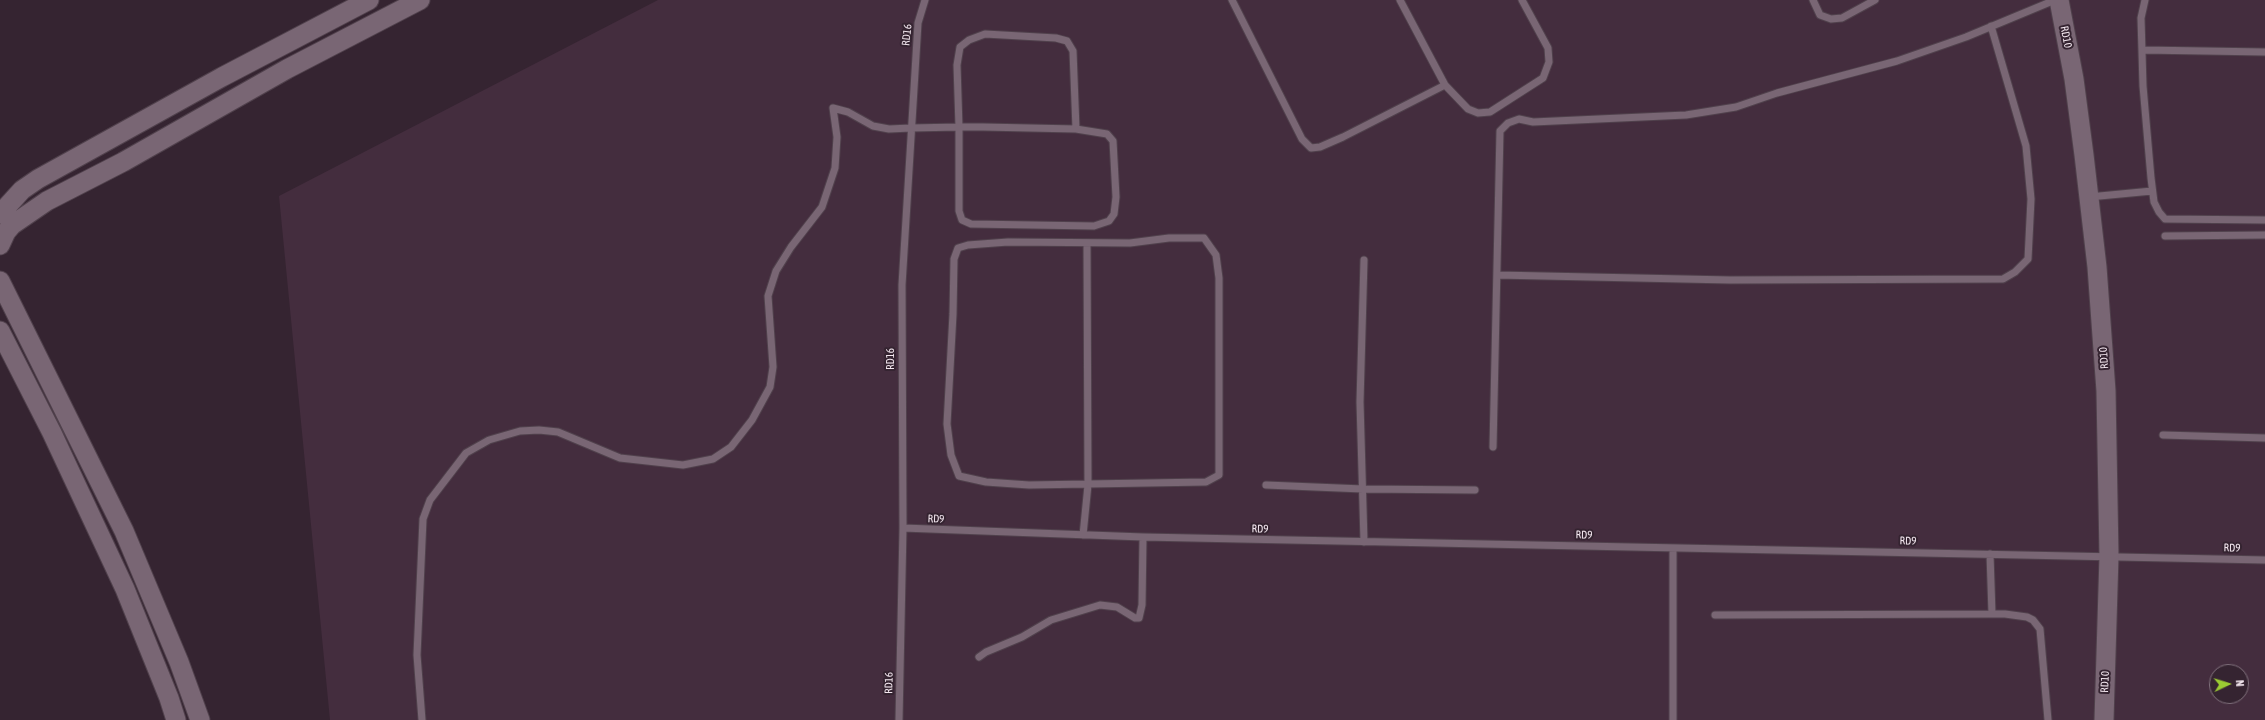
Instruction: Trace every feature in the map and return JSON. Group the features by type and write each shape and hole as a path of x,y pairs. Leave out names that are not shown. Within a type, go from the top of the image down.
{"main road":[{"path":"2,209 22,190 38,179 242,67 369,0"},
{"path":"0,245 6,232 12,225 37,208 156,144 287,69 420,0"},
{"name":"RD10","path":"2058,0 2074,79 2089,197 2097,267 2106,392 2109,556 2104,720"},
{"path":"2,209 37,208"},
{"path":"0,281 124,531 179,662 200,720"},
{"path":"0,331 52,433 125,589 169,698 176,720"}],"lane":[{"name":"RD16","path":"899,720 903,528 902,285 918,23 925,0"},
{"path":"1232,0 1302,139 1311,148 1320,147 1343,137 1446,85"},
{"path":"1400,0 1446,85 1468,109 1478,113 1490,112 1543,78 1549,62 1548,48 1522,0"},
{"path":"1813,0 1820,15 1831,18 1842,18 1875,0"},
{"path":"1492,447 1500,131 1508,123 1520,119 1533,122 1686,115 1736,107 1777,93 1897,61 1966,37 2055,0"},
{"path":"2145,0 2141,18 2143,86 2154,202 2165,219 2265,220"},
{"path":"1497,275 1730,280 2002,279 2024,265 2028,259 2031,200 2026,146 1991,26"},
{"path":"422,720 417,655 424,519 430,500 449,473 466,453 489,440 520,431 539,430 558,432 620,458 683,465 713,459 731,447 752,420 770,387 773,366 768,296 776,271 791,247 822,207 835,168 837,137 833,108 848,112 873,126 889,129 959,127 1076,129 1107,134 1113,141 1116,197 1114,214 1109,221 1094,226 971,224 962,220 959,211 959,127 957,65 960,48 969,40 985,34 1056,38 1067,41 1073,51 1076,129"},
{"path":"2143,50 2265,52"},
{"path":"2089,197 2152,191"},
{"path":"2164,236 2265,236"},
{"path":"1169,238 1204,238 1211,245 1216,255 1219,278 1220,475 1206,482 1088,485 1029,485 986,482 959,476 951,455 947,424 954,314 954,259 958,248 968,245 1008,242 1087,243 1130,243 1169,238"},
{"path":"1083,535 1088,485 1087,243"},
{"path":"1364,260 1360,402 1364,542"},
{"path":"2163,435 2265,438"},
{"path":"1266,485 1363,489 1475,490"},
{"name":"RD9","path":"903,528 1143,537 2265,560"},
{"path":"980,657 1051,620 1100,605 1117,607 1135,618 1139,618 1142,605 1143,537"},
{"path":"1673,548 1673,720"},
{"path":"1990,554 1992,614"},
{"path":"1715,614 2005,614 2027,617 2033,620 2040,629 2048,720"}],"shaded area":[{"path":"658,0 2265,0 2265,720 330,720 279,196"}]}
